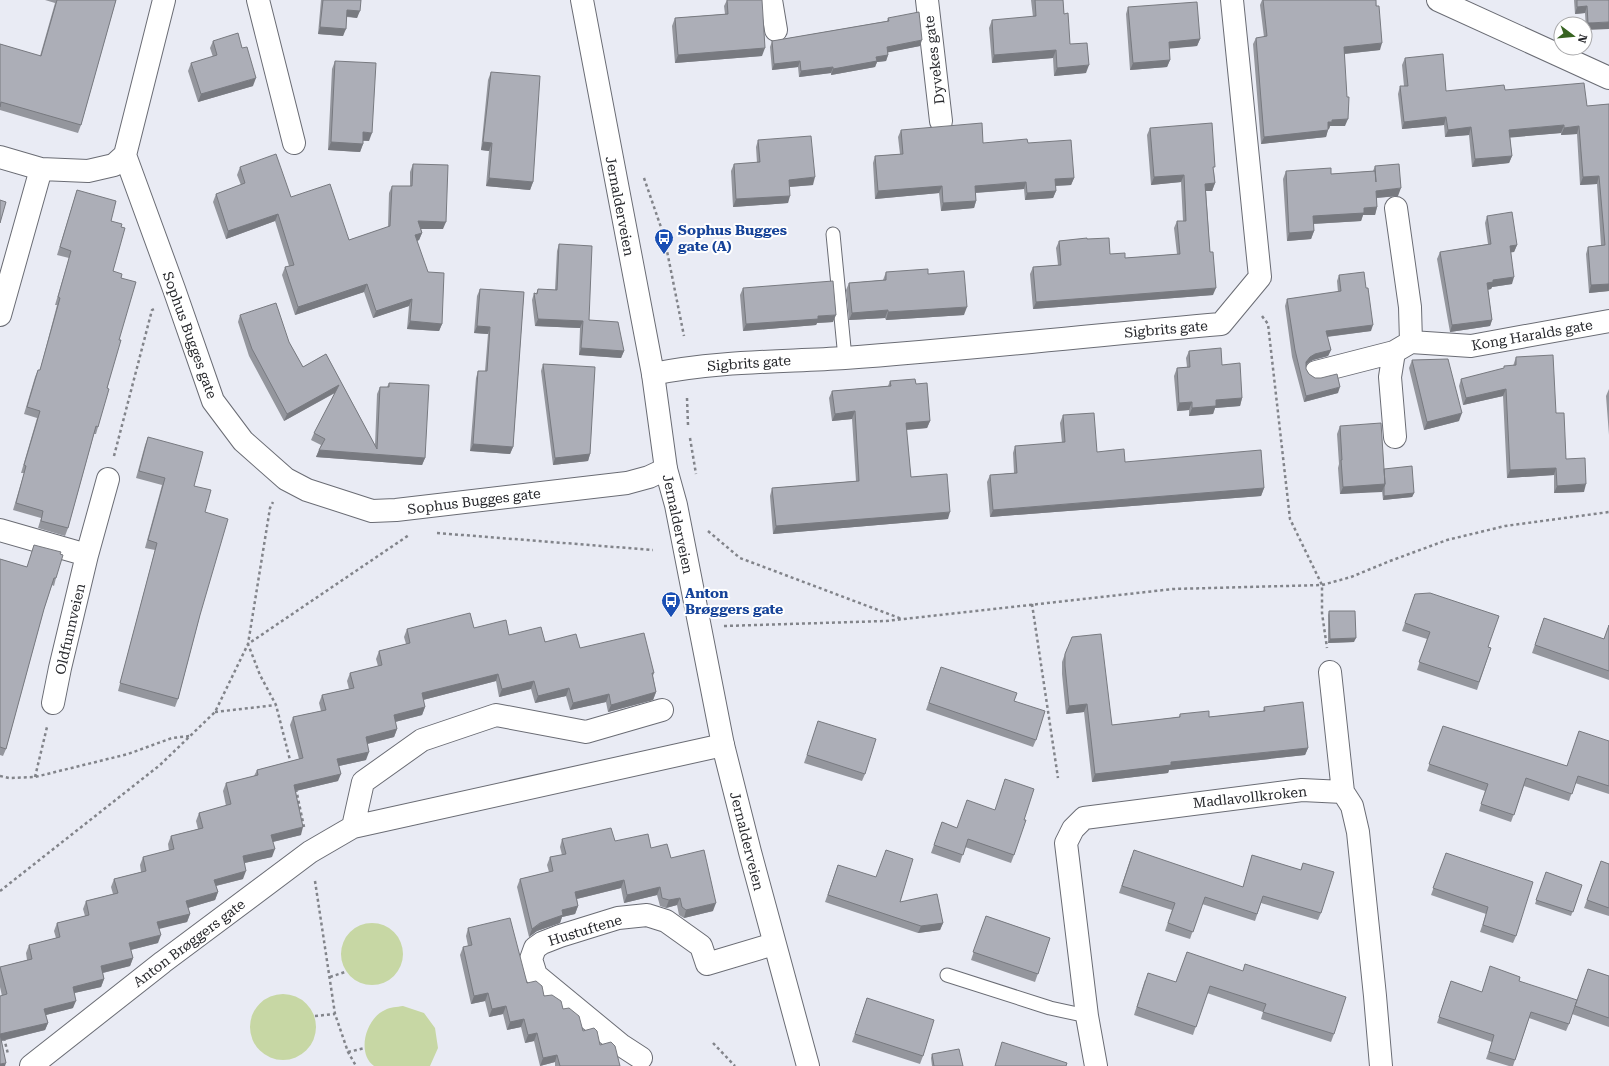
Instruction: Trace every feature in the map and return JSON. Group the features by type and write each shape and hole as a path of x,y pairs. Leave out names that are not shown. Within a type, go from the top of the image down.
{"street":[{"path":"0,157 41,169 88,171 114,164 124,155 164,0"},
{"path":"258,0 294,143"},
{"name":"Jernalderveien","path":"582,0 653,374 666,470 676,505 723,745 774,944 808,1066"},
{"path":"771,0 776,30"},
{"name":"Dyvekes gate","path":"928,0 941,120"},
{"name":"Sigbrits gate","path":"653,374 718,364 845,358 1221,324 1260,277 1232,0"},
{"path":"1438,0 1609,78"},
{"name":"Sophus Bugges gate","path":"124,155 174,289 213,401 243,441 286,479 307,490 372,511 404,510 627,483 649,477 666,470"},
{"path":"0,315 41,169"},
{"path":"1395,437 1390,377 1402,347 1410,307 1396,208"},
{"name":"Kong Haralds gate","path":"1316,372 1402,347 1471,346 1609,322"},
{"name":"Oldfunnveien","path":"53,703 87,555 108,479"},
{"path":"0,530 87,555"},
{"path":"1330,672 1343,792 1352,806 1358,832 1380,1066"},
{"path":"353,827 363,782 422,740 496,714 586,732 662,710"},
{"name":"Anton Brøggers gate","path":"31,1066 162,962 310,852 353,827 723,745"},
{"name":"Madlavollkroken","path":"1096,1066 1087,1016 1066,843 1073,829 1084,818 1302,790 1343,792"},
{"name":"Hustuftene","path":"640,1058 621,1045 536,975 531,959 535,948 542,943 560,936 618,918 647,915 666,922 701,946 707,964 774,944"}],"lane":[{"path":"833,234 845,358"},
{"path":"947,975 1050,1008 1087,1016"}],"path":[{"path":"642,172 664,236 684,336"},
{"path":"1240,301 1261,314 1268,324 1290,519 1322,585 1322,613 1330,672"},
{"path":"108,479 152,310 158,307"},
{"path":"687,398 688,427"},
{"path":"689,434 696,475"},
{"path":"0,891 160,765 215,712 248,644 270,508 286,479"},
{"path":"724,626 904,619 1173,589 1322,585 1351,577 1447,540 1505,526 1609,512"},
{"path":"707,537 706,530 740,558 904,619"},
{"path":"248,644 416,531"},
{"path":"436,532 653,550"},
{"path":"1032,604 1058,778"},
{"path":"723,618 726,634"},
{"path":"248,644 260,675 276,706 292,767"},
{"path":"34,778 53,703"},
{"path":"215,712 276,706"},
{"path":"0,776 9,778 34,778 128,754 172,738 191,736"},
{"path":"295,783 310,852 335,1014 348,1052 356,1066"},
{"path":"330,977 345,972"},
{"path":"315,1016 335,1014"},
{"path":"713,1043 735,1066"},
{"path":"348,1052 365,1048"}],"green space":[{"path":"366,923 378,923 394,932 401,942 403,954 401,966 394,976 378,985 366,985 355,980 346,971 341,960 341,948 346,937 355,928"},
{"path":"283,994 296,997 306,1004 313,1014 316,1027 313,1040 306,1050 296,1057 283,1060 270,1057 260,1050 253,1040 250,1027 253,1014 260,1004 270,997"},
{"path":"403,1006 424,1013 435,1028 438,1048 430,1066 374,1066 365,1053 368,1028 378,1014 389,1008"}],"building":[{"path":"57,0 116,0 81,125 1,102 0,107 0,44 41,56"},
{"path":"323,0 361,0 360,11 347,10 346,29 320,27"},
{"path":"727,0 762,0 765,48 678,55 675,18 728,14"},
{"path":"1035,0 1063,0 1064,14 1068,13 1070,44 1087,43 1089,65 1057,68 1056,50 994,55 992,20 1036,16"},
{"path":"1263,0 1376,0 1376,6 1379,6 1382,43 1344,47 1347,97 1349,97 1348,119 1332,120 1332,122 1328,122 1328,130 1264,137 1256,38 1267,36"},
{"path":"1577,0 1609,0 1609,22 1593,23 1593,16 1588,16 1587,6 1577,7"},
{"path":"1197,2 1200,39 1169,42 1170,60 1133,63 1128,7"},
{"path":"919,12 922,40 887,47 888,55 876,57 877,61 833,69 833,67 801,71 800,61 774,64 772,41 889,21 888,18"},
{"path":"238,33 242,48 247,47 256,78 201,94 191,63 217,55 213,41"},
{"path":"1443,54 1446,91 1504,85 1505,90 1584,83 1587,106 1609,104 1609,284 1591,285 1588,247 1605,245 1599,176 1583,177 1579,126 1564,128 1564,125 1509,130 1512,156 1475,159 1471,127 1448,130 1446,117 1404,122 1400,86 1408,86 1405,58"},
{"path":"335,61 376,63 372,133 363,132 363,144 331,142"},
{"path":"491,72 540,76 533,182 489,178 492,143 483,142"},
{"path":"982,123 983,143 1027,139 1028,143 1071,140 1074,178 1055,179 1056,191 1027,193 1026,182 975,186 976,201 943,203 942,186 878,191 875,156 903,154 901,130"},
{"path":"1212,123 1215,183 1205,184 1210,252 1213,252 1216,288 1036,302 1033,267 1061,265 1059,241 1087,238 1109,238 1110,254 1125,253 1125,258 1180,254 1177,221 1186,221 1184,175 1154,177 1150,128"},
{"path":"811,136 815,177 789,180 790,196 736,199 734,164 760,162 758,140"},
{"path":"276,154 291,197 330,184 349,240 390,226 392,186 412,186 413,164 448,165 446,222 418,221 422,233 415,235 428,272 444,273 442,324 410,321 412,299 376,311 367,284 298,307 285,267 294,265 278,214 228,231 216,194 245,183 240,167"},
{"path":"1399,164 1401,188 1376,191 1377,207 1364,208 1364,213 1313,216 1314,231 1289,233 1286,171 1331,168 1331,174 1375,171 1376,182 1375,166"},
{"path":"77,190 116,201 111,221 122,224 121,227 125,228 113,271 122,274 121,278 136,282 119,340 121,340 107,388 109,389 98,427 96,426 68,528 41,521 43,511 16,503 26,466 24,465 40,411 27,407 38,370 40,370 60,298 58,297 71,251 60,247"},
{"path":"0,200 6,202 0,223"},
{"path":"1512,212 1517,245 1510,246 1514,277 1493,280 1493,282 1487,283 1492,320 1452,325 1440,252 1491,244 1487,216"},
{"path":"559,244 592,246 589,320 618,322 624,351 581,348 583,321 538,319 534,293 537,294 538,289 557,290"},
{"path":"928,269 928,274 964,271 967,307 852,313 849,283 886,280 886,272"},
{"path":"1364,272 1366,288 1368,288 1373,325 1326,331 1331,350 1315,354 1310,357 1306,362 1306,369 1309,374 1315,378 1337,374 1340,387 1306,396 1295,350 1287,299 1341,291 1339,275"},
{"path":"833,281 836,315 818,316 818,319 746,324 743,288"},
{"path":"480,289 524,292 513,447 473,444 478,371 487,371 490,327 477,326"},
{"path":"276,303 289,342 303,367 326,354 377,449 380,387 389,387 389,383 429,385 425,458 319,450 325,439 314,433 339,385 287,414 252,349 240,315"},
{"path":"1221,348 1222,365 1240,363 1242,398 1216,400 1216,406 1192,408 1192,402 1179,403 1177,368 1190,367 1189,351"},
{"path":"1553,355 1556,413 1564,413 1566,459 1585,458 1586,484 1557,486 1556,468 1510,470 1506,389 1466,398 1461,379 1504,368 1504,366 1516,365 1516,357"},
{"path":"1448,359 1462,413 1427,422 1412,360"},
{"path":"543,364 595,367 590,454 555,458"},
{"path":"915,379 916,384 927,383 930,421 906,423 911,477 947,474 950,512 776,526 772,488 859,481 855,411 835,414 832,391 891,386 890,381"},
{"path":"1094,413 1097,452 1124,449 1125,462 1261,450 1264,488 993,510 990,475 1017,473 1015,446 1065,442 1063,415"},
{"path":"1381,423 1385,484 1343,487 1340,426"},
{"path":"148,437 203,452 194,486 211,490 205,512 228,519 200,615 178,699 120,683 157,543 148,540 165,478 139,471"},
{"path":"1412,466 1414,493 1384,496 1384,469"},
{"path":"34,545 61,552 60,554 63,555 44,609 6,749 0,747 0,559 27,567"},
{"path":"1430,593 1499,616 1488,647 1491,648 1479,682 1419,662 1430,632 1405,623 1415,594"},
{"path":"1329,611 1355,611 1356,638 1330,639"},
{"path":"470,613 474,628 506,620 509,635 541,627 545,642 576,634 580,648 644,633 654,673 652,673 656,692 611,705 609,694 573,703 569,688 538,696 534,681 502,689 498,674 422,693 425,707 394,715 397,729 366,737 369,752 337,759 341,774 294,785 303,827 271,835 275,849 243,856 246,871 214,880 218,892 186,901 190,914 157,922 161,935 129,943 133,958 101,966 104,979 73,987 76,1001 44,1009 48,1023 0,1034 0,996 7,994 0,967 32,959 29,945 60,937 57,923 89,915 86,901 118,893 114,879 146,871 143,857 174,849 171,836 203,828 199,813 231,804 226,783 258,775 257,770 303,758 293,717 326,710 322,695 354,688 350,673 382,665 379,651 410,643 407,629"},
{"path":"1544,618 1604,639 1609,625 1609,671 1535,645"},
{"path":"1101,634 1112,725 1180,717 1180,714 1209,711 1209,717 1265,711 1264,707 1303,702 1308,748 1171,762 1171,765 1095,774 1087,704 1069,706 1065,654 1072,637"},
{"path":"941,667 1017,693 1014,701 1045,711 1036,740 929,703"},
{"path":"818,721 876,739 865,774 807,755"},
{"path":"1443,726 1567,766 1579,731 1609,741 1609,786 1578,776 1572,794 1526,778 1514,815 1481,804 1488,784 1429,764"},
{"path":"1005,779 1034,789 1024,820 1026,820 1014,855 968,839 963,855 934,845 942,822 957,828 967,800 995,810"},
{"path":"611,828 615,841 648,834 651,848 667,844 671,858 704,850 716,903 686,910 682,907 680,898 669,900 662,898 660,887 627,895 624,880 575,892 578,906 562,910 563,915 540,923 532,929 520,879 553,871 550,857 566,854 562,839"},
{"path":"886,850 913,859 900,902 937,894 943,923 921,926 828,895 838,865 876,877"},
{"path":"1134,850 1243,887 1252,855 1301,870 1303,863 1334,872 1321,913 1263,896 1257,914 1205,897 1193,932 1168,923 1175,903 1122,886"},
{"path":"1446,853 1533,882 1516,936 1483,925 1488,907 1433,888"},
{"path":"1601,861 1609,864 1609,908 1587,900"},
{"path":"1546,872 1582,885 1573,912 1536,900"},
{"path":"986,916 1050,938 1038,974 973,952"},
{"path":"510,918 527,983 536,981 542,986 544,996 552,995 561,1001 563,1009 569,1008 579,1016 583,1031 594,1028 597,1031 600,1045 611,1042 615,1046 620,1066 560,1066 557,1055 543,1058 537,1033 528,1035 524,1019 510,1022 506,1006 492,1009 488,993 474,996 463,947 472,945 468,928"},
{"path":"1187,952 1243,971 1245,964 1346,997 1334,1034 1263,1012 1266,1004 1210,986 1196,1027 1137,1007 1148,973 1176,982"},
{"path":"1490,966 1520,977 1519,981 1577,1000 1569,1024 1531,1012 1515,1060 1489,1052 1494,1035 1439,1017 1451,981 1482,992"},
{"path":"1588,969 1609,976 1609,1018 1575,1006"},
{"path":"867,998 934,1020 923,1056 855,1034"},
{"path":"0,1034 6,1063 0,1064"},
{"path":"1002,1042 1067,1063 1066,1066 995,1066"},
{"path":"959,1049 963,1066 934,1066 932,1054"}],"place":[{"name":"Sophus Bugges gate (A)","path":"664,255"},
{"name":"Anton Brøggers gate","path":"671,618"}]}
